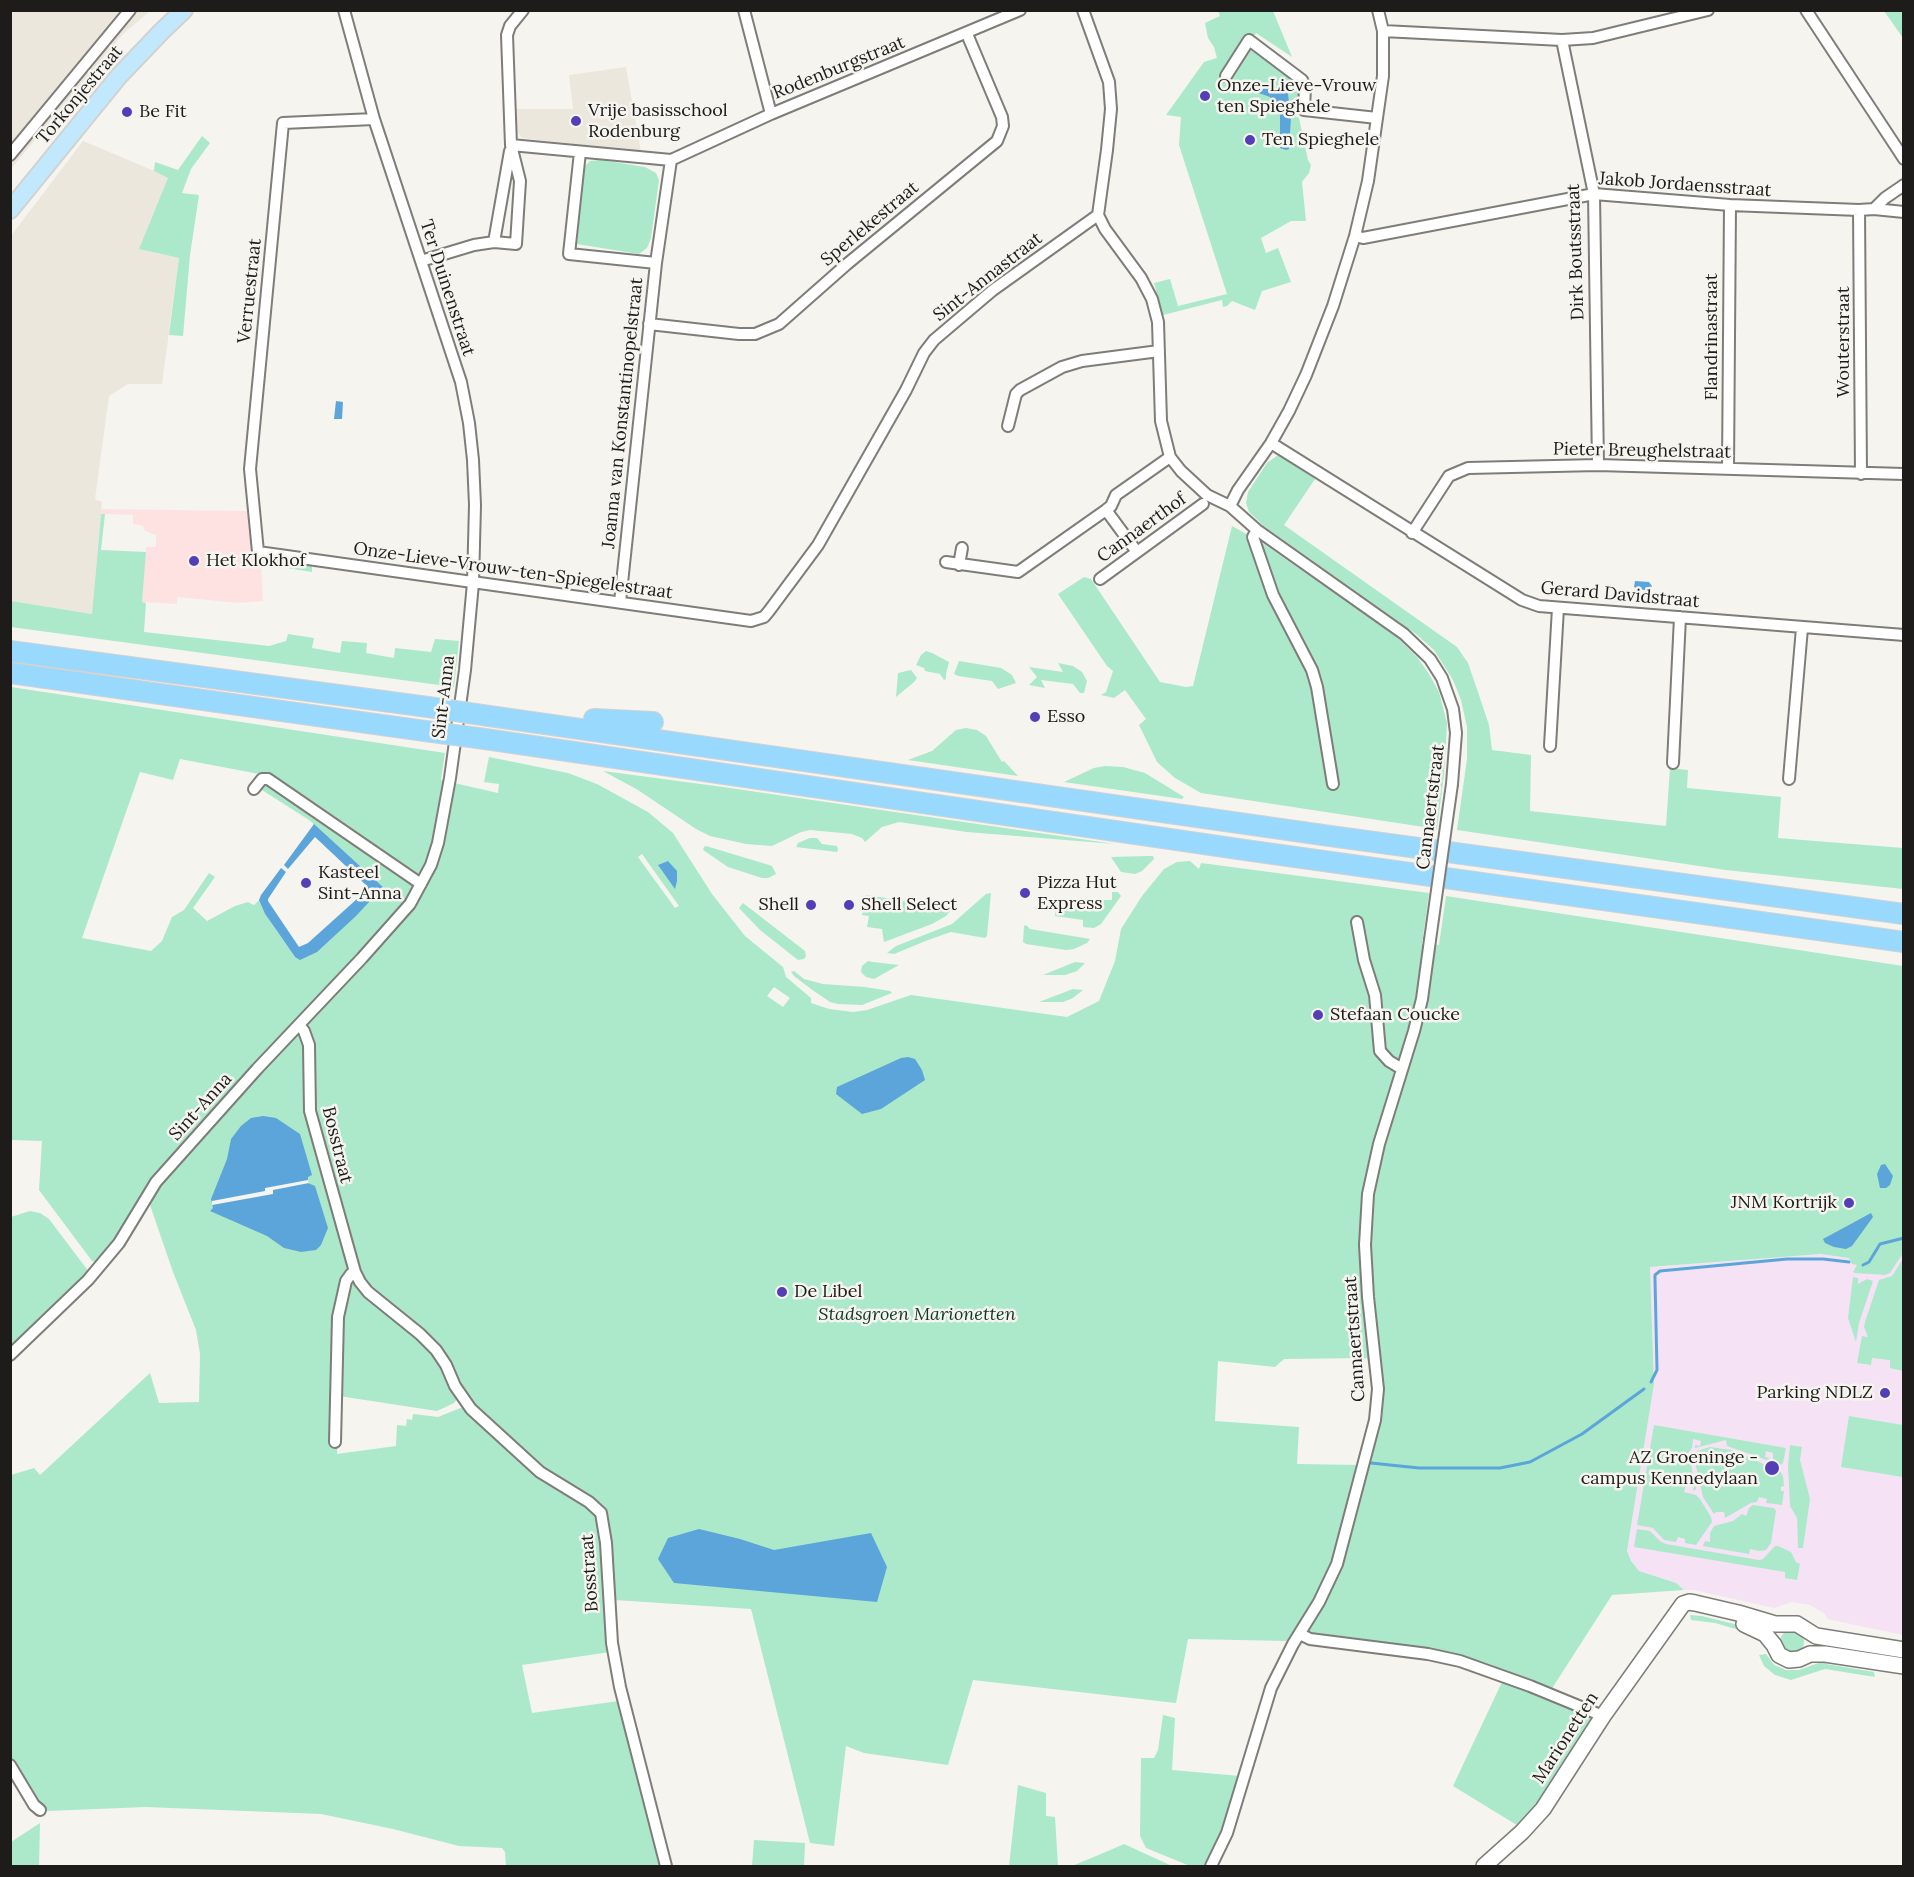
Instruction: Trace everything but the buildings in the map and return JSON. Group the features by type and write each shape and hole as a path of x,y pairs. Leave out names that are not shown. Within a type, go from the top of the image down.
{"highway":[{"path":"10,651 428,707 1330,836 1904,914"},
{"path":"10,673 1904,942"},
{"path":"568,727 592,719 653,722"},
{"path":"540,747 558,762"},
{"path":"1251,814 1330,836"},
{"path":"1174,854 1251,851"}],"main road":[{"name":"Torkonjestraat","path":"10,210 119,76 184,10"}],"street":[{"path":"10,155 130,10"},
{"name":"Ter Duinenstraat","path":"344,10 374,119 461,382 473,460 475,505 473,583"},
{"path":"744,10 771,114"},
{"name":"Rodenburgstraat","path":"671,160 771,114 1020,10"},
{"path":"1083,10 1108,82 1111,109 1098,215"},
{"path":"1230,506 1238,490 1271,443 1306,375 1333,306 1355,236 1368,181 1383,76 1383,31 1378,10"},
{"path":"1383,31 1562,40 1593,38 1708,10"},
{"path":"1806,10 1904,159"},
{"path":"421,261 474,245 494,242 516,244 520,181 511,145 507,35 518,12"},
{"name":"Sperlekestraat","path":"649,324 739,334 755,334 779,324 846,264 997,141 1003,126 1002,117 967,34"},
{"path":"1226,76 1249,39 1302,80 1305,87 1304,110 1377,118"},
{"name":"Dirk Boutsstraat","path":"1562,40 1594,194 1598,465"},
{"name":"Verruestraat","path":"258,552 250,469 283,123 374,119"},
{"path":"511,145 671,160"},
{"path":"494,242 511,145"},
{"path":"579,152 569,254 656,263"},
{"name":"Joanna van Konstantinopelstraat","path":"620,602 656,263 671,160"},
{"path":"1874,209 1904,185"},
{"name":"Jakob Jordaensstraat","path":"1355,236 1363,238 1594,194 1730,205 1904,212"},
{"name":"Flandrinastraat","path":"1728,469 1730,205"},
{"name":"Wouterstraat","path":"1859,210 1861,474"},
{"name":"Cannaertstraat","path":"1098,215 1105,229 1141,278 1152,299 1158,322 1161,421 1170,457 1181,471 1207,495 1230,506 1257,530 1404,634 1430,659 1442,678 1453,709 1456,733 1452,784 1422,999 1374,1163 1367,1211 1365,1245 1368,1298 1378,1389 1375,1420 1337,1564 1319,1602 1270,1688 1227,1833 1211,1866"},
{"name":"Sint-Annastraat","path":"764,617 818,544 906,390 924,353 934,340 993,290 1098,215"},
{"path":"1008,426 1016,394 1062,367 1082,361 1159,351"},
{"name":"Gerard Davidstraat","path":"1271,443 1522,600 1539,606 1904,635"},
{"path":"946,562 1018,572 1106,510 1111,506 1116,495 1170,457"},
{"name":"Pieter Breughelstraat","path":"1412,533 1449,476 1468,468 1598,465 1904,474"},
{"name":"Cannaerthof","path":"1100,579 1203,504"},
{"path":"1106,510 1137,552"},
{"path":"1257,530 1253,537 1273,595 1312,670 1317,687 1333,784"},
{"path":"959,564 962,548"},
{"name":"Onze-Lieve-Vrouw-ten-Spiegelestraat","path":"258,552 751,621 764,617"},
{"name":"Sint-Anna","path":"10,1355 83,1286 119,1243 156,1182 250,1076 410,904 430,865 438,843 450,778 465,670 473,583"},
{"path":"1550,746 1558,608"},
{"path":"1673,763 1680,617"},
{"path":"1789,779 1802,628"},
{"path":"254,789 262,779 268,779 421,884"},
{"path":"1357,922 1364,960 1375,995 1380,1051 1402,1070"},
{"name":"Bosstraat","path":"299,1025 309,1045 310,1112 355,1272 368,1292 436,1350 447,1365 455,1386 471,1409 540,1472 590,1502 601,1513 606,1543 612,1643 620,1687 666,1866"},
{"path":"335,1442 338,1317 346,1281 355,1272"},
{"name":"Marionetten","path":"1484,1866 1522,1832 1543,1809 1603,1716 1681,1605 1689,1602 1738,1612 1763,1621 1786,1624"},
{"path":"1670,1620 1693,1612 1733,1621 1761,1631 1769,1638 1779,1655 1785,1659 1796,1660 1816,1653 1904,1666"},
{"path":"1774,1645 1777,1631 1786,1624 1797,1624 1804,1627 1817,1640 1904,1655"},
{"path":"1300,1634 1310,1639 1428,1654 1460,1661 1603,1716"},
{"path":"1809,1634 1904,1650"},
{"path":"1805,1656 1810,1646 1809,1634"},
{"path":"10,1765 34,1805 40,1810"}],"shaded area":[{"path":"11,11 150,11 123,34 11,169"},
{"name":"Vrije basisschool Rodenburg","path":"626,67 641,152 522,138 517,132 516,109 573,109 569,75"},
{"path":"83,141 169,177 139,249 179,258 162,384 128,384 109,396 95,499 102,502 92,614 11,601 10,237"},
{"path":"101,509 247,511 253,557 261,559 263,601 238,603 177,597 177,604 142,602 146,547 156,547 156,535 145,531 143,526 133,524 133,515 101,514"},
{"name":"AZ Groeninge - campus Kennedylaan","path":"1903,1239 1903,1635 1827,1619 1825,1614 1810,1605 1792,1602 1774,1608 1694,1590 1684,1590 1680,1586 1639,1571 1627,1552 1654,1384 1650,1267 1821,1254"}],"green space":[{"name":"Ten Spieghele","path":"1218,11 1273,11 1292,57 1256,33 1243,45 1297,82 1299,87 1296,117 1299,118 1311,165 1309,173 1302,182 1306,221 1291,221 1261,238 1266,253 1278,248 1291,282 1262,291 1255,310 1232,301 1223,307 1222,300 1163,315 1154,283 1170,279 1178,306 1227,294 1179,145 1181,117 1166,115 1204,62 1217,58 1208,38 1205,23 1220,16"},
{"path":"1884,11 1903,11 1903,38"},
{"path":"202,136 210,143 191,169 182,193 199,195 190,255 183,336 169,335 179,258 139,249 168,178 154,171 155,162 178,170"},
{"path":"601,160 645,167 656,173 659,180 651,238 647,248 639,254 577,244 584,167 590,161"},
{"path":"1278,455 1315,479 1284,525 1457,647 1468,663 1478,692 1489,725 1492,750 1531,755 1530,811 1666,826 1670,768 1688,770 1687,788 1781,797 1778,838 1903,848 1903,889 1726,870 1457,830 1467,759 1467,727 1461,700 1453,680 1434,650 1416,634 1264,526 1249,512 1246,503 1248,492 1267,463"},
{"path":"101,514 105,514 101,550 146,552 142,602 146,603 144,632 269,646 286,641 288,634 314,638 312,648 340,653 342,641 367,643 366,653 394,658 395,648 431,652 435,639 459,641 454,687 11,627 11,601 92,614"},
{"path":"1232,526 1261,542 1396,636 1417,657 1429,674 1439,692 1447,723 1444,775 1437,829 1201,793 1175,778 1157,762 1139,725 1146,719 1125,690 1114,698 1101,695 1106,692 1113,671 1107,666 1058,594 1084,577 1091,579 1160,682 1186,687 1193,686"},
{"path":"261,559 312,566 312,572 261,564"},
{"path":"926,651 949,662 946,679 944,680 940,674 925,671 924,668 916,665"},
{"path":"959,661 1001,668 1012,675 1016,683 998,689 992,681 958,676 954,674"},
{"path":"1058,663 1073,666 1082,672 1087,681 1084,693 1080,693 1073,684 1041,680 1045,688 1029,685 1037,677 1029,667 1063,672"},
{"path":"911,670 917,678 896,697 898,673"},
{"name":"Stadsgroen Marionetten","path":"11,687 445,753 441,780 498,793 499,784 484,782 489,757 568,773 597,784 648,812 673,833 712,894 745,936 783,967 786,977 811,998 811,1003 829,1009 853,1012 867,1010 911,995 1067,1017 1099,1001 1115,961 1121,929 1142,896 1164,869 1177,862 1190,861 1199,869 1201,863 1429,893 1422,944 1439,945 1446,896 1903,966 1903,1253 1890,1273 1885,1275 1855,1273 1853,1272 1857,1265 1852,1264 1849,1258 1821,1254 1650,1267 1654,1384 1627,1551 1639,1571 1676,1583 1684,1590 1612,1595 1551,1690 1487,1663 1441,1651 1317,1636 1287,1641 1188,1639 1176,1703 973,1680 948,1765 864,1753 846,1746 834,1846 810,1843 751,1609 615,1600 606,1605 610,1652 522,1665 532,1713 619,1701 659,1866 506,1866 505,1852 502,1848 459,1846 321,1814 146,1807 47,1811 42,1809 11,1759 11,1475 34,1468 40,1475 150,1373 159,1403 199,1402 200,1354 196,1330 149,1202 135,1205 111,1247 96,1262 92,1261 39,1190 42,1141 11,1140","holes":["180,759 270,776 262,790 309,820 383,887 295,957 265,914 259,900 254,905 248,902 235,906 207,921 193,908 215,877 209,873 184,910 172,917 162,941 151,951 82,938 140,772 173,780","642,854 679,906 675,908 638,857","774,987 790,998 783,1007 767,996","1367,1358 1371,1380 1371,1409 1359,1465 1297,1464 1299,1427 1215,1421 1218,1361 1275,1367 1284,1359","339,1396 437,1411 454,1403 457,1399 463,1407 438,1417 413,1414 412,1420 407,1419 406,1426 397,1425 396,1446 337,1454"]},
{"path":"966,728 977,730 986,736 1002,762 1004,761 1018,776 908,760 932,751 956,730"},
{"path":"1123,767 1145,773 1184,797 1182,799 1064,782 1094,768"},
{"path":"603,771 1115,844 967,832 899,822 882,827 865,842 862,838 852,834 810,830 772,846 746,844 710,836 696,829 638,790"},
{"path":"817,838 822,844 837,846 838,850 837,852 796,847 798,843"},
{"path":"706,846 772,866 776,874 762,878 728,867 703,850"},
{"path":"1153,856 1154,859 1142,871 1135,874 1121,872 1111,857"},
{"path":"1112,892 1118,892 1121,896 1101,924 1094,928 1083,927 1083,920 1055,916 1056,907 1063,908 1065,898 1112,900"},
{"path":"991,893 985,938 951,932 894,954 887,953 896,946 952,924 986,894"},
{"path":"866,895 953,908 946,916 932,924 884,942 882,929 867,927 869,916 862,915"},
{"path":"743,903 805,951 804,959 798,960 760,930 739,908"},
{"path":"1026,925 1030,929 1090,939 1087,943 1074,949 1066,950 1026,944 1023,942"},
{"path":"868,961 899,965 874,979 866,977 861,972 862,966"},
{"path":"1075,962 1085,963 1077,971 1065,975 1043,975"},
{"path":"794,971 804,979 823,984 865,987 892,993 862,1005 838,1004 830,1002 811,989 794,976 791,972"},
{"path":"1073,989 1083,990 1063,1002 1039,1002"},
{"path":"30,1211 40,1213 49,1219 89,1272 11,1347 11,1217"},
{"path":"1903,1259 1903,1371 1890,1368 1890,1360 1872,1358 1871,1365 1857,1363 1862,1336 1868,1337 1864,1327 1879,1280 1892,1276"},
{"path":"1853,1277 1858,1278 1858,1284 1867,1279 1873,1281 1859,1323 1856,1342 1848,1318"},
{"path":"1849,1416 1903,1425 1903,1477 1841,1467"},
{"path":"1654,1425 1786,1448 1783,1463 1781,1465 1773,1462 1773,1453 1766,1451 1765,1457 1770,1458 1767,1460 1727,1446 1726,1440 1695,1448 1695,1445 1700,1446 1701,1441 1693,1439 1692,1448 1686,1456 1690,1460 1696,1489 1693,1491 1694,1486 1686,1484 1684,1492 1696,1495 1700,1499 1712,1522 1696,1545 1685,1543 1685,1539 1678,1537 1676,1542 1664,1540 1653,1528 1637,1525"},
{"path":"1790,1445 1802,1447 1800,1460 1810,1499 1803,1548 1798,1548 1797,1518 1790,1506 1788,1466"},
{"path":"1710,1447 1731,1450 1780,1471 1784,1486 1781,1487 1781,1491 1784,1491 1782,1505 1766,1503 1767,1499 1759,1497 1757,1502 1725,1518 1724,1512 1714,1514 1703,1497 1694,1457 1697,1451"},
{"path":"1753,1505 1774,1508 1776,1511 1771,1543 1766,1550 1750,1549 1749,1554 1703,1546 1705,1541 1710,1542 1710,1533 1714,1526 1733,1521 1742,1514 1746,1516"},
{"path":"1637,1529 1650,1531 1666,1544 1759,1560 1778,1546 1791,1552 1796,1562 1800,1564 1797,1580 1785,1578 1785,1572 1634,1547"},
{"path":"1690,1615 1734,1624 1754,1631 1753,1634 1715,1623 1691,1620"},
{"path":"1792,1630 1800,1634 1804,1642 1800,1650 1792,1654 1784,1650 1780,1642 1784,1634"},
{"path":"1766,1654 1774,1665 1786,1670 1799,1670 1827,1660 1826,1664 1874,1672 1875,1677 1825,1669 1791,1680 1775,1675 1764,1666 1759,1655"},
{"path":"1503,1680 1594,1717 1530,1817 1520,1827 1453,1786"},
{"path":"1163,1715 1175,1718 1172,1770 1240,1776 1228,1819 1207,1866 1190,1866 1146,1848 1140,1836 1141,1758 1154,1758 1158,1750"},
{"path":"1018,1785 1046,1793 1046,1816 1055,1817 1058,1866 1009,1866"},
{"path":"40,1823 39,1866 11,1866 11,1842"},
{"path":"754,1840 805,1843 804,1866 752,1866"},
{"path":"1124,1844 1172,1866 1072,1866 1101,1854"}],"water":[{"path":"1254,83 1284,89 1288,94 1291,117 1289,149 1280,148 1280,116 1276,104 1270,97 1253,91 1251,87"},
{"path":"336,401 343,402 342,419 334,419"},
{"path":"1635,581 1649,582 1652,586 1648,591 1636,588 1634,587"},
{"path":"314,824 383,887 317,952 300,960 295,957 265,914 259,900 281,868 286,872 268,901 299,947 308,943 368,889 315,837 288,869 284,865"},
{"path":"668,861 677,871 675,889 658,865"},
{"path":"901,1058 915,1059 925,1080 881,1109 862,1114 836,1094 837,1087"},
{"path":"263,1116 276,1118 300,1134 312,1175 308,1177 308,1183 315,1186 328,1228 321,1245 316,1250 301,1252 284,1248 267,1236 210,1211 213,1208 211,1199 227,1159 231,1139 251,1118"},
{"path":"1885,1164 1893,1176 1890,1185 1880,1188 1877,1174 1881,1165"},
{"path":"1871,1213 1873,1217 1852,1246 1846,1249 1825,1243 1823,1239"},
{"path":"699,1529 774,1550 871,1533 887,1567 877,1602 674,1583 658,1559 668,1538"}],"pier":[{"path":"308,1180 309,1183 273,1190 273,1194 212,1205 212,1201"}],"waterway":[{"path":"1863,1265 1869,1262 1880,1244 1904,1238"},
{"path":"1651,1382 1657,1370 1655,1275 1660,1271 1787,1259 1849,1262"},
{"path":"1371,1463 1419,1468 1500,1468 1530,1462 1582,1434 1644,1389"}],"place":[{"name":"Onze-Lieve-Vrouw ten Spieghele","path":"1205,96"},
{"name":"Be Fit","path":"127,112"},
{"name":"Vrije basisschool Rodenburg","path":"576,121"},
{"name":"Ten Spieghele","path":"1250,140"},
{"name":"Het Klokhof","path":"194,561"},
{"name":"Esso","path":"1035,717"},
{"name":"Kasteel Sint-Anna","path":"306,883"},
{"name":"Pizza Hut Express","path":"1025,893"},
{"name":"Shell","path":"811,905"},
{"name":"Shell Select","path":"849,905"},
{"name":"Stefaan Coucke","path":"1318,1015"},
{"name":"JNM Kortrijk","path":"1849,1203"},
{"name":"De Libel","path":"782,1292"},
{"name":"Parking NDLZ","path":"1885,1393"},
{"name":"AZ Groeninge - campus Kennedylaan","path":"1772,1468"}]}
